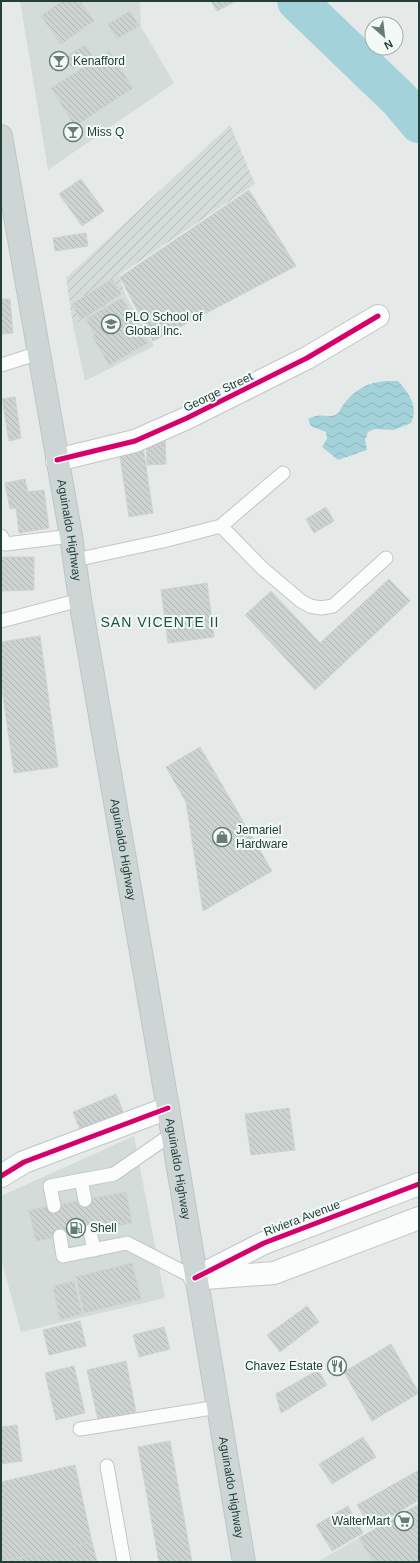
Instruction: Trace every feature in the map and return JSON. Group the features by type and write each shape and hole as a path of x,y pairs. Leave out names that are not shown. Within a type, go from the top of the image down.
{"main road":[{"name":"Aguinaldo Highway","path":"1,136 71,536 80,600 168,1108 195,1278 244,1562"}],"street":[{"name":"George Street","path":"57,460 135,441 181,421 281,372 378,316"},
{"path":"1,1176 24,1162 168,1108"},
{"name":"Riviera Avenue","path":"195,1278 264,1243 419,1184"},
{"path":"195,1278 274,1273 419,1218"}],"lane":[{"path":"1,365 39,354"},
{"path":"75,560 163,541 221,526 284,473"},
{"path":"221,526 262,568 301,601 310,606 321,608 333,606 386,558"},
{"path":"1,536 6,544 71,536"},
{"path":"1,621 80,600"},
{"path":"54,1206 50,1186 114,1174 172,1134"},
{"path":"81,1180 85,1200"},
{"path":"90,1231 94,1250"},
{"path":"60,1236 63,1256 127,1243 195,1278"},
{"path":"80,1429 218,1407"},
{"path":"107,1466 124,1562"}],"shaded area":[{"path":"20,1 140,1 141,27 174,83 48,170"},
{"path":"230,125 255,184 119,275 125,294 73,325 66,278"},
{"path":"125,294 154,346 85,381 73,325"},
{"name":"Shell","path":"134,1136 165,1298 21,1332 1,1259 1,1196"},
{"path":"359,1538 419,1562 317,1562"}],"water":[{"path":"387,381 398,381 412,400 414,411 411,423 394,430 375,429 368,432 365,440 367,450 338,460 322,447 327,439 326,432 311,426 308,419 320,415 335,415 339,412 348,399 362,387"}],"building":[{"path":"62,1 80,1 94,21 61,44 41,16"},
{"path":"211,1 236,1 217,11"},
{"path":"130,11 139,26 117,39 108,24"},
{"path":"85,45 92,56 72,69 65,57"},
{"path":"109,51 133,88 75,126 51,88"},
{"path":"81,179 104,211 82,226 59,194"},
{"path":"249,190 296,266 153,341 120,277"},
{"path":"86,233 88,246 55,251 53,238"},
{"path":"112,279 121,294 81,320 72,304"},
{"path":"122,298 148,343 109,365 92,336 95,335 86,319"},
{"path":"1,299 10,299 13,333 2,334"},
{"path":"15,397 21,438 9,441 2,399"},
{"path":"165,437 166,464 147,465 146,438"},
{"path":"143,447 153,513 129,517 119,450"},
{"path":"25,479 28,492 44,490 49,528 19,533 16,508 10,509 5,483"},
{"path":"326,507 334,521 314,533 306,519"},
{"path":"1,557 34,557 34,590 1,591"},
{"path":"389,579 410,601 315,690 245,615 271,591 320,643"},
{"path":"207,583 214,637 168,643 161,590"},
{"path":"40,636 58,767 14,773 1,682 1,642"},
{"name":"Jemariel Hardware","path":"200,747 272,871 203,911 186,802 166,767"},
{"path":"116,1094 126,1119 83,1137 73,1112"},
{"path":"289,1108 295,1150 251,1155 245,1114"},
{"path":"126,1192 132,1223 36,1241 29,1210"},
{"path":"132,1263 141,1299 84,1313 76,1277"},
{"path":"74,1281 82,1314 60,1320 53,1286"},
{"path":"307,1306 319,1322 280,1352 267,1335"},
{"path":"80,1321 86,1346 49,1355 43,1330"},
{"path":"164,1327 170,1349 139,1357 133,1335"},
{"path":"391,1344 419,1393 372,1421 344,1372"},
{"path":"126,1361 136,1412 98,1420 87,1370"},
{"path":"74,1366 85,1413 56,1420 45,1373"},
{"path":"318,1370 327,1385 281,1413 276,1394"},
{"path":"17,1425 22,1461 1,1464 1,1427"},
{"path":"363,1437 376,1457 332,1484 319,1464"},
{"path":"170,1441 192,1562 159,1562 138,1447"},
{"path":"75,1465 92,1542 1,1562 1,1482"},
{"path":"419,1470 419,1500 371,1528 357,1505"},
{"name":"WalterMart","path":"419,1504 419,1562 373,1562 359,1538"},
{"path":"348,1506 363,1533 332,1551 316,1525"},
{"path":"92,1542 97,1562 1,1562"}],"waterway":[{"path":"297,1 400,100 419,123"}],"cycle path":[{"path":"57,460 135,441 187,418 307,358 378,316"},
{"path":"1,1176 24,1162 168,1108"},
{"path":"195,1278 264,1243 419,1184"}],"place":[{"name":"Kenafford","path":"59,61"},
{"name":"Miss Q","path":"73,132"},
{"name":"PLO School of Global Inc.","path":"111,324"},
{"name":"Jemariel Hardware","path":"222,837"},
{"name":"Shell","path":"76,1228"},
{"name":"Chavez Estate","path":"337,1366"},
{"name":"WalterMart","path":"404,1521"}],"district":[{"name":"SAN VICENTE II","path":"160,622"}]}
